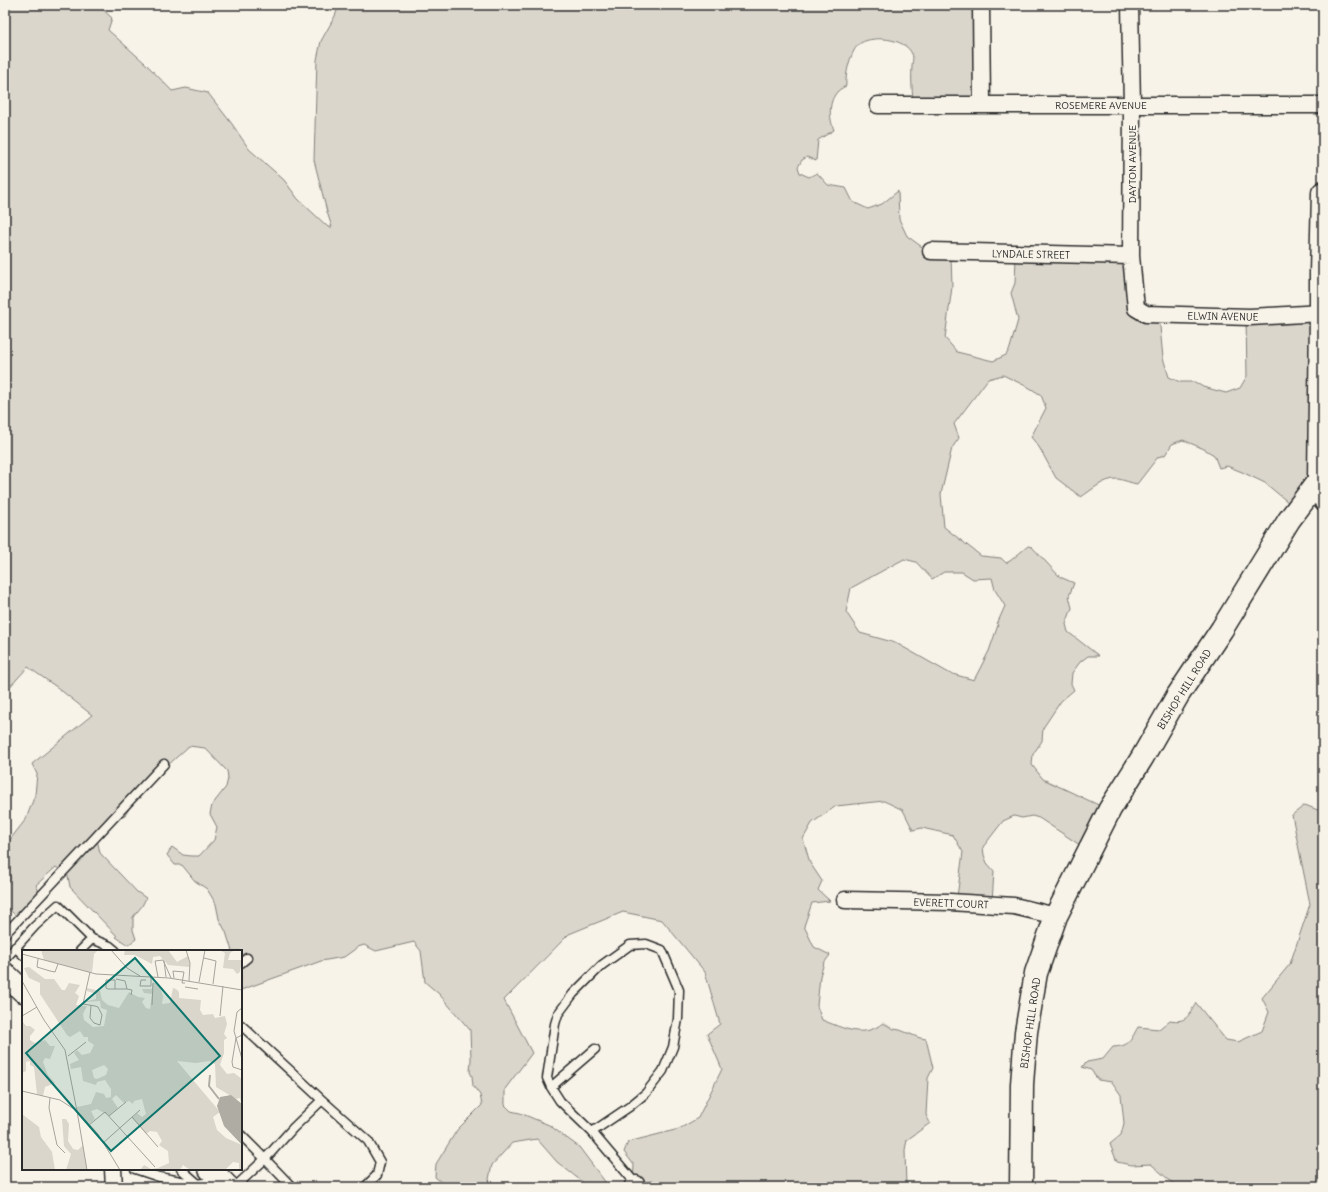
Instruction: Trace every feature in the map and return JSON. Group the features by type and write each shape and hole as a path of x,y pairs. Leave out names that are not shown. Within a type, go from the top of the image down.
{"main road":[{"path":"1321,477 1321,273 1323,193"},
{"name":"BISHOP HILL ROAD","path":"1021,1187 1022,1084 1026,1032 1036,973 1056,916 1110,809 1142,758 1178,695 1222,629 1289,520 1321,477"},
{"path":"5,974 22,990"}],"street":[{"path":"981,5 982,105"},
{"name":"DAYTON AVENUE","path":"1130,5 1132,105 1131,256 1135,299"},
{"name":"ROSEMERE AVENUE","path":"878,105 1323,105"},
{"name":"LYNDALE STREET","path":"931,251 1131,256"},
{"name":"ELWIN AVENUE","path":"1135,299 1136,308 1146,314 1250,317 1321,313"},
{"path":"1321,477 1323,504"},
{"name":"EVERETT COURT","path":"845,900 950,902 1014,906 1056,916"},
{"path":"113,1170 114,1187"}],"lane":[{"path":"5,934 164,764"},
{"path":"5,959 35,926 58,905 92,939 110,946 115,950"},
{"path":"81,950 92,939"},
{"path":"592,1132 629,1107 646,1093 663,1071 673,1047 678,1019 679,990 662,950 646,944 630,945 602,965 572,994 558,1014 555,1024 547,1078 560,1101 592,1132 634,1185"},
{"path":"16,948 22,954"},
{"path":"242,1026 368,1141 380,1162 377,1175 365,1187"},
{"path":"551,1087 595,1049"},
{"path":"138,1170 159,1177 218,1182 265,1159 293,1128 322,1100"},
{"path":"242,1136 292,1187"},
{"path":"184,1170 218,1182"}],"shaded area":[{"path":"5,5 98,5 112,18 108,30 146,64 172,91 186,88 208,93 249,149 284,180 298,199 328,227 332,227 314,160 317,60 321,41 335,16 339,5 980,5 981,100 913,100 913,57 908,49 903,44 887,39 864,42 858,45 850,59 847,70 846,86 838,91 832,100 830,115 834,130 818,140 816,161 807,157 802,160 798,167 800,173 809,177 817,173 828,185 846,188 853,202 868,209 882,204 898,191 899,219 907,236 929,252 951,255 952,287 945,338 957,352 993,361 1006,355 1010,348 1018,320 1011,293 1015,283 1016,256 1130,257 1135,306 1159,316 1163,358 1169,377 1180,382 1195,382 1203,387 1226,393 1240,388 1247,376 1246,319 1318,314 1319,458 1295,508 1265,483 1227,466 1219,468 1214,455 1183,440 1172,444 1165,455 1158,457 1137,484 1118,479 1108,480 1081,497 1056,478 1039,447 1031,437 1046,408 1041,395 1003,375 988,379 954,424 959,438 952,448 941,494 944,527 981,556 1001,558 1006,563 1028,546 1032,547 1060,577 1074,583 1069,596 1072,608 1066,624 1068,632 1099,656 1088,656 1080,662 1072,673 1071,684 1074,690 1061,701 1043,728 1042,741 1033,754 1032,765 1043,779 1107,809 1086,849 1039,818 1032,816 1022,818 1014,816 1003,821 983,847 987,863 994,871 992,903 957,897 963,852 953,835 922,828 913,830 903,810 884,801 836,806 812,823 803,839 810,863 822,881 818,890 830,901 812,903 804,926 814,947 830,955 824,963 820,976 817,1006 822,1020 845,1029 860,1031 875,1028 883,1023 894,1029 926,1039 933,1068 928,1078 926,1115 930,1123 907,1140 905,1150 906,1187 661,1187 653,1181 633,1183 634,1165 624,1152 628,1142 679,1129 698,1118 722,1069 707,1034 720,1024 705,972 662,920 623,912 569,934 504,1000 532,1053 505,1089 505,1105 511,1111 520,1113 549,1125 579,1147 609,1187 589,1187 557,1162 537,1139 512,1143 492,1165 489,1179 492,1187 447,1187 435,1177 436,1164 457,1130 482,1105 480,1095 473,1086 470,1072 470,1030 439,994 425,982 421,951 414,942 376,951 364,945 358,947 344,957 321,961 242,990 242,950 232,950 226,932 219,919 216,904 207,889 195,881 182,865 175,865 167,855 172,847 183,855 199,856 214,840 217,827 210,814 212,805 226,787 228,778 227,771 205,748 189,746 167,766 136,790 133,803 125,815 111,819 97,839 100,853 137,892 146,898 142,906 133,917 133,930 136,939 128,945 116,937 117,936 70,887 68,876 56,867 36,885 40,894 17,917 5,905 5,886 11,878 5,871 5,846 26,819 35,795 37,774 32,764 92,715 28,667 5,692","holes":["904,559 916,562 932,579 944,572 962,572 973,579 992,578 995,590 1005,606 997,624 998,625 989,651 974,680 949,673 896,643 860,633 846,612 851,588"]},
{"path":"1305,805 1323,812 1323,1187 1177,1187 1151,1164 1131,1165 1117,1162 1110,1144 1121,1135 1124,1123 1121,1095 1112,1082 1098,1080 1091,1070 1082,1067 1087,1062 1103,1059 1113,1047 1129,1042 1138,1027 1159,1029 1170,1020 1176,1021 1186,1018 1196,1003 1226,1040 1238,1042 1262,1031 1269,1012 1262,998 1290,964 1310,904 1292,815"}]}
